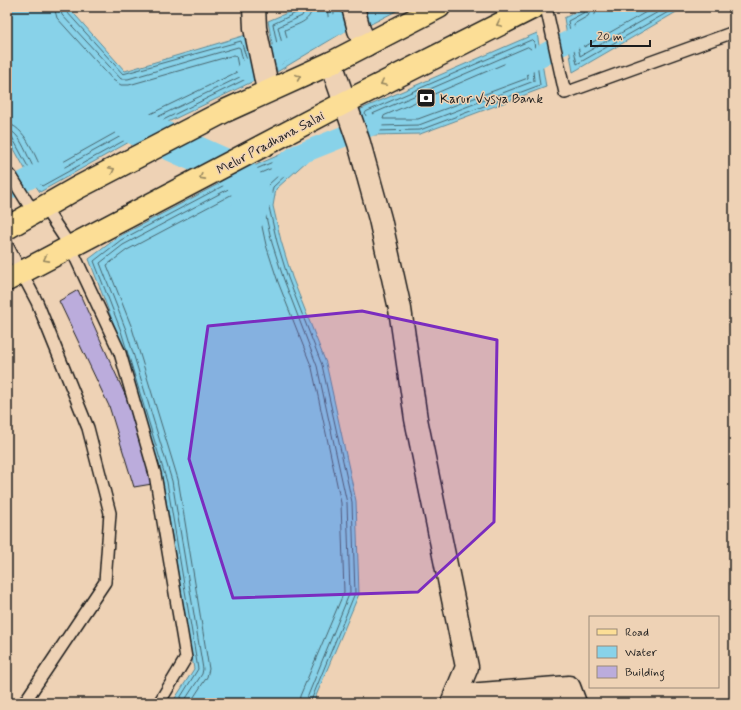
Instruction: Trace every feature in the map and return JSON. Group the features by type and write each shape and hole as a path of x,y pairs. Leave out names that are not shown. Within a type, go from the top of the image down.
{"main road":[{"path":"7,228 36,207 77,188 224,111 267,85 331,63 362,37 439,7"},
{"name":"Melur Pradhana Salai","path":"15,276 262,146 347,108 534,7"}],"street":[{"path":"353,7 362,37"},
{"path":"255,17 267,85"},
{"path":"331,63 359,143 380,219 400,309 416,419 467,667 454,699 569,687 574,703"}],"lane":[{"path":"546,7 565,93 734,32"},
{"path":"11,176 70,246 120,353 154,474 186,658 159,703"},
{"path":"7,245 15,276 37,302 88,428 110,512 105,582 24,703"}],"highlighted area":[{"path":"362,311 497,340 494,522 418,592 233,598 189,459 208,326"}],"water":[{"path":"7,7 68,7 125,71 246,35 258,79 147,132 40,192 30,178 7,136"},
{"path":"301,7 341,7 347,30 277,72 268,21"},
{"path":"365,7 404,7 369,25"},
{"path":"586,7 685,7 573,72 564,18"},
{"path":"537,33 546,87 420,134 372,135 359,110"},
{"path":"300,146 305,152 308,160 276,189 273,206 281,241 292,277 326,363 356,501 359,594 313,703 172,703 194,669 163,483 117,333 89,259 118,237 247,169"}],"building":[{"path":"78,290 127,399 152,484 134,487 109,406 59,301"}],"waterway":[{"path":"247,70 371,7"},
{"path":"514,68 533,60 633,7"},
{"path":"109,101 134,126 239,173 254,197 247,216"},
{"path":"281,167 297,155 372,125"},
{"path":"7,190 54,166"}],"place":[{"name":"Karur Vysya Bank","path":"426,98"}]}
